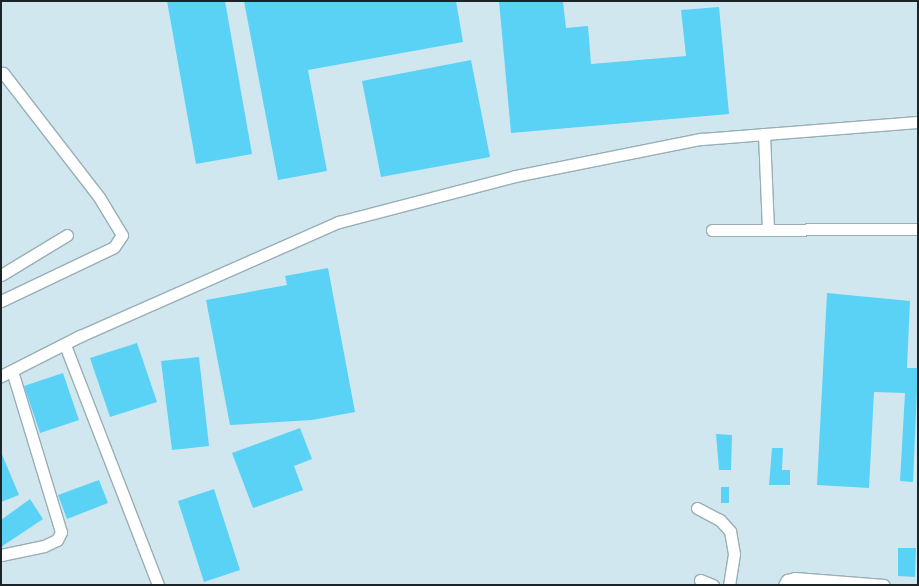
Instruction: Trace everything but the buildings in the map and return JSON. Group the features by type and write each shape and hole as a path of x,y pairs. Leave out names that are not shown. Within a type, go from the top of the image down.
{"street":[{"path":"1,301 114,247 122,235 99,197 3,73"},
{"path":"1,555 44,546 57,540 61,532 7,373 65,345 340,222 515,176 701,139 918,122"},
{"path":"764,134 768,230"},
{"path":"712,230 918,229"},
{"path":"1,275 67,235"},
{"path":"65,345 158,585"},
{"path":"697,508 720,520 730,531 734,554 729,585"},
{"path":"784,585 787,580 795,578 884,585"},
{"path":"700,580 713,585"}]}
